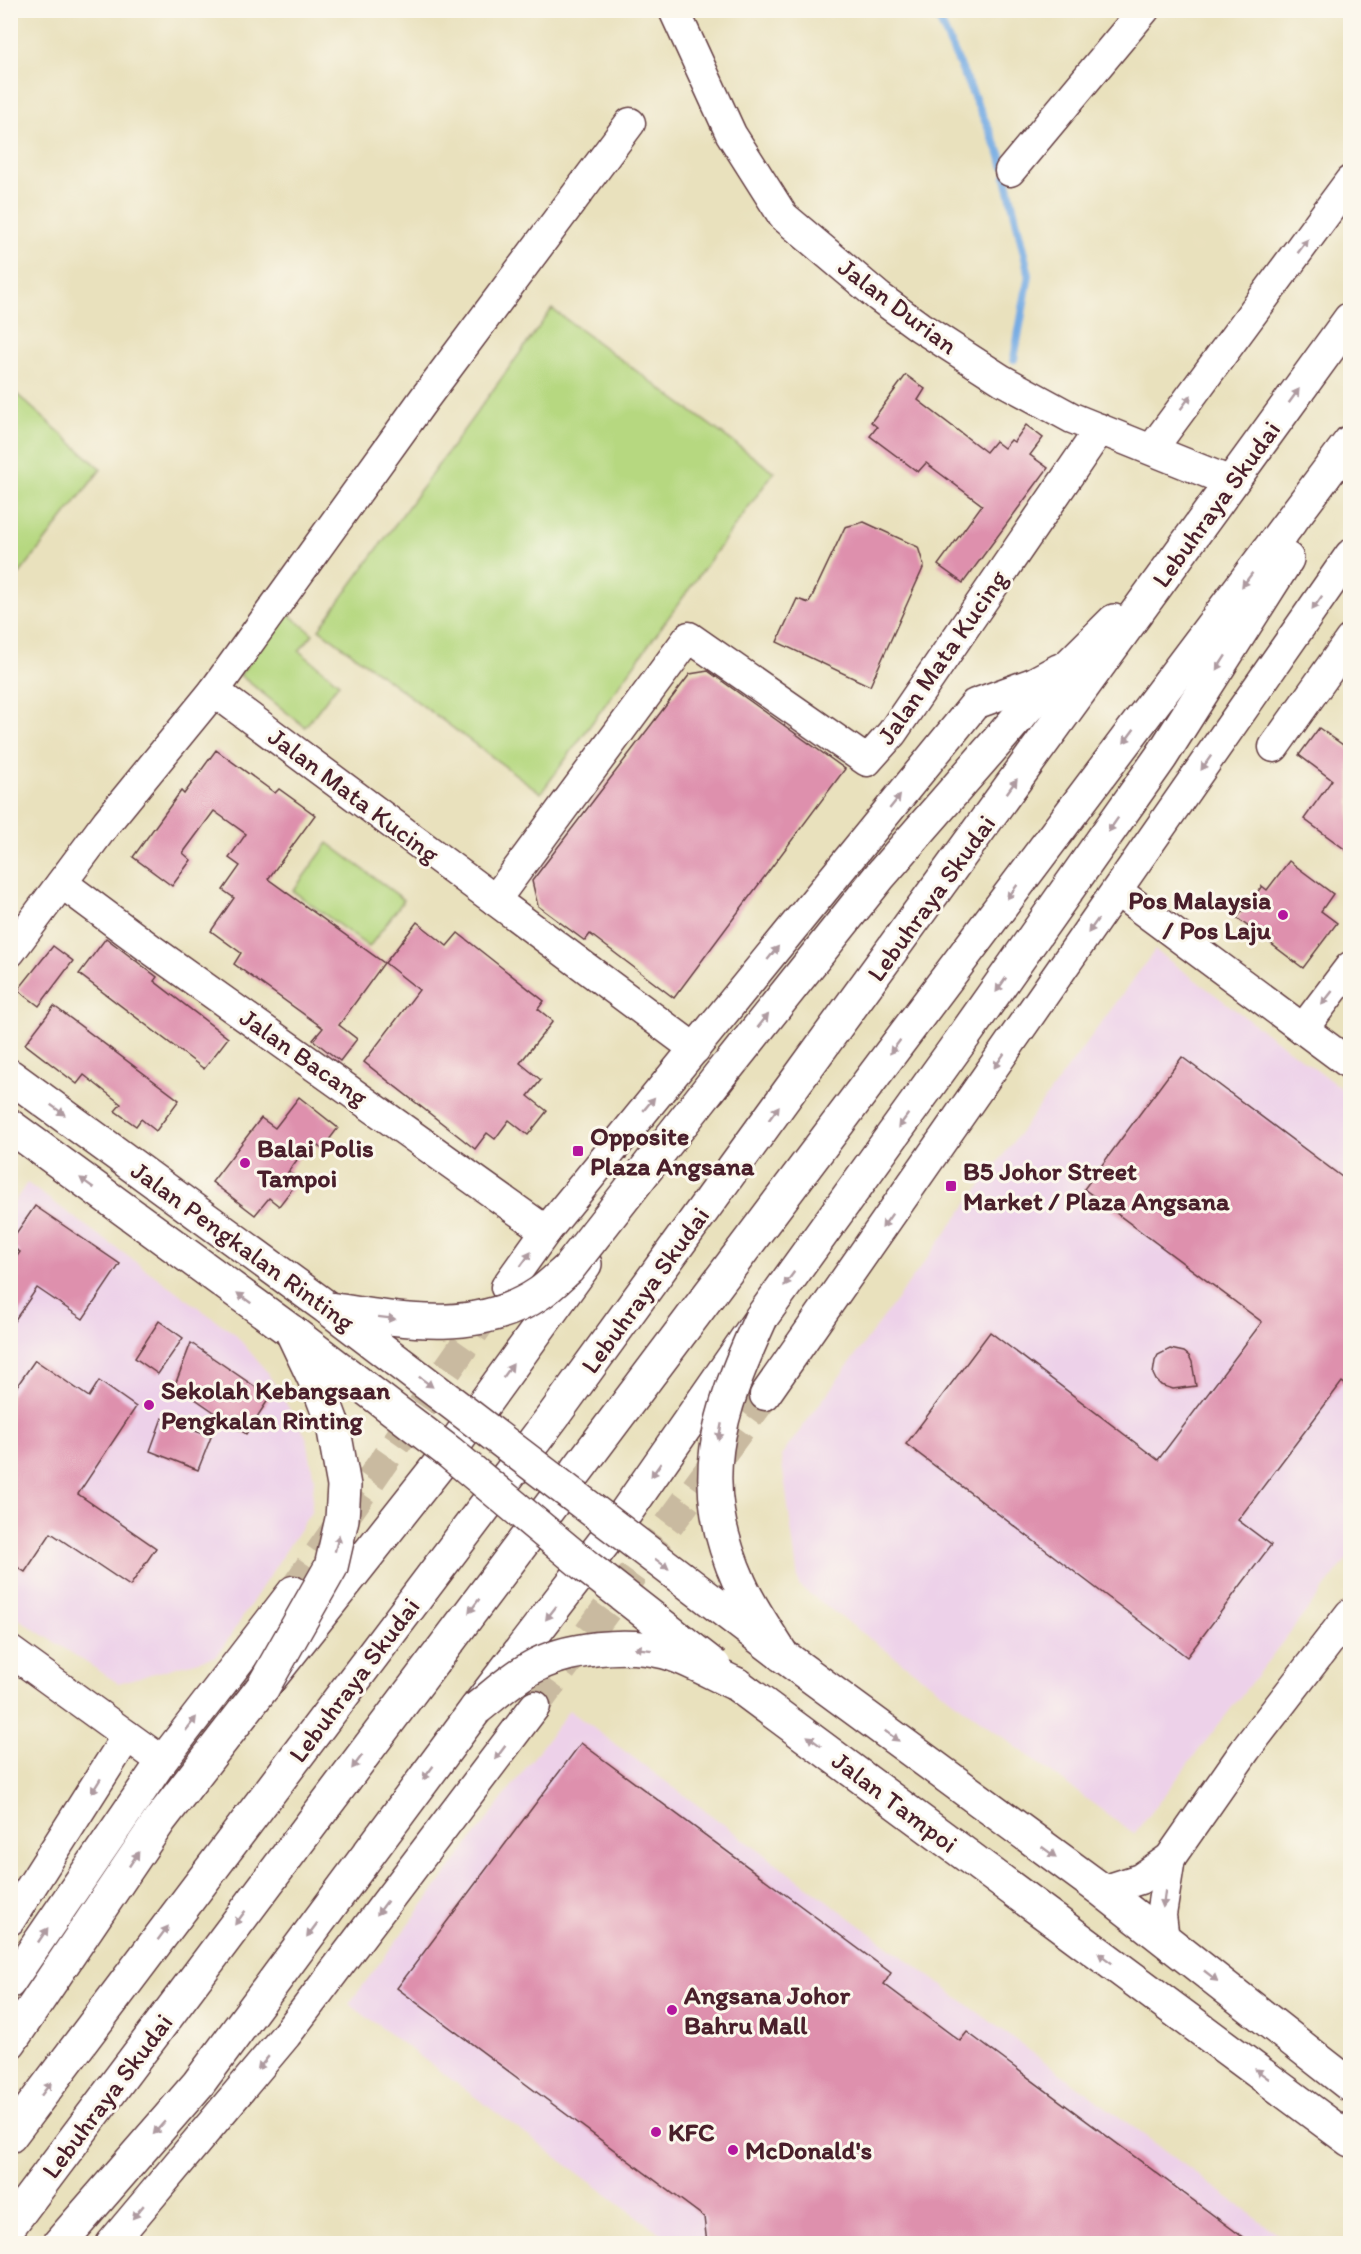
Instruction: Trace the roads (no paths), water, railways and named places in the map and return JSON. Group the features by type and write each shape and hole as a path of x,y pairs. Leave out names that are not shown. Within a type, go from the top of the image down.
{"main road":[{"name":"Lebuhraya Skudai","path":"10,2136 554,1415 1350,319"},
{"name":"Lebuhraya Skudai","path":"10,2225 1348,446"},
{"path":"59,2244 198,2084 476,1709 615,1528 761,1318 962,1040 1161,757 1311,521 1348,446"},
{"path":"319,1302 389,1318 446,1322 484,1317 516,1306 540,1293 568,1269 726,1067 886,869 1029,705 1174,564"},
{"path":"10,2042 160,1820 449,1452 726,1067"},
{"name":"Jalan Pengkalan Rinting","path":"10,1076 474,1418"},
{"name":"Jalan Pengkalan Rinting","path":"10,1126 292,1332 326,1361 449,1452"},
{"path":"761,1318 736,1374 719,1433 714,1483 717,1516 741,1587 788,1659"},
{"path":"263,1687 331,1567 342,1519 344,1486 333,1425 321,1393 292,1332"},
{"name":"Jalan Tampoi","path":"474,1418 788,1659 1103,1892 1350,2085"},
{"name":"Jalan Tampoi","path":"449,1452 587,1567 746,1691 1350,2140"},
{"path":"476,1709 531,1668 563,1654 605,1648 633,1648 666,1652 746,1691"}],"street":[{"name":"Jalan Durian","path":"674,10 731,134 783,216 879,297 920,327 1002,380 1071,418 1231,482"},
{"path":"1010,171 1144,10"},
{"path":"10,952 107,822 214,691 424,399 630,123"},
{"path":"1152,449 1350,181"},
{"name":"Jalan Mata Kucing","path":"495,900 688,637 867,761 892,733 1100,429"},
{"path":"765,1395 1350,555"},
{"path":"1274,747 1350,640"},
{"path":"506,1287 546,1231 975,704 1033,683 1070,663"},
{"name":"Jalan Mata Kucing","path":"214,691 695,1049"},
{"name":"Jalan Bacang","path":"62,883 152,950 546,1231"},
{"path":"1117,891 1350,1064"},
{"path":"1303,1029 1350,968"},
{"path":"10,1983 162,1761 293,1591"},
{"path":"1103,1892 1140,1879 1170,1858 1246,1749 1350,1614"},
{"path":"10,1651 162,1761"},
{"path":"111,2244 286,2035 535,1706"},
{"path":"10,1920 127,1736"},
{"path":"1164,1940 1161,1915 1170,1858"}],"waterway":[{"path":"935,10 1003,165"},
{"path":"1006,177 1029,275 1014,359"}],"tunnel":[{"path":"293,1591 494,1303"},
{"path":"535,1706 765,1395"}],"place":[{"name":"Pos Malaysia / Pos Laju","path":"1283,915"},
{"name":"Opposite Plaza Angsana","path":"578,1151"},
{"name":"Balai Polis Tampoi","path":"245,1163"},
{"name":"B5 Johor Street Market / Plaza Angsana","path":"951,1186"},
{"name":"Sekolah Kebangsaan Pengkalan Rinting","path":"149,1405"},
{"name":"Angsana Johor Bahru Mall","path":"672,2010"},
{"name":"KFC","path":"656,2132"},
{"name":"McDonald's","path":"733,2150"}]}
